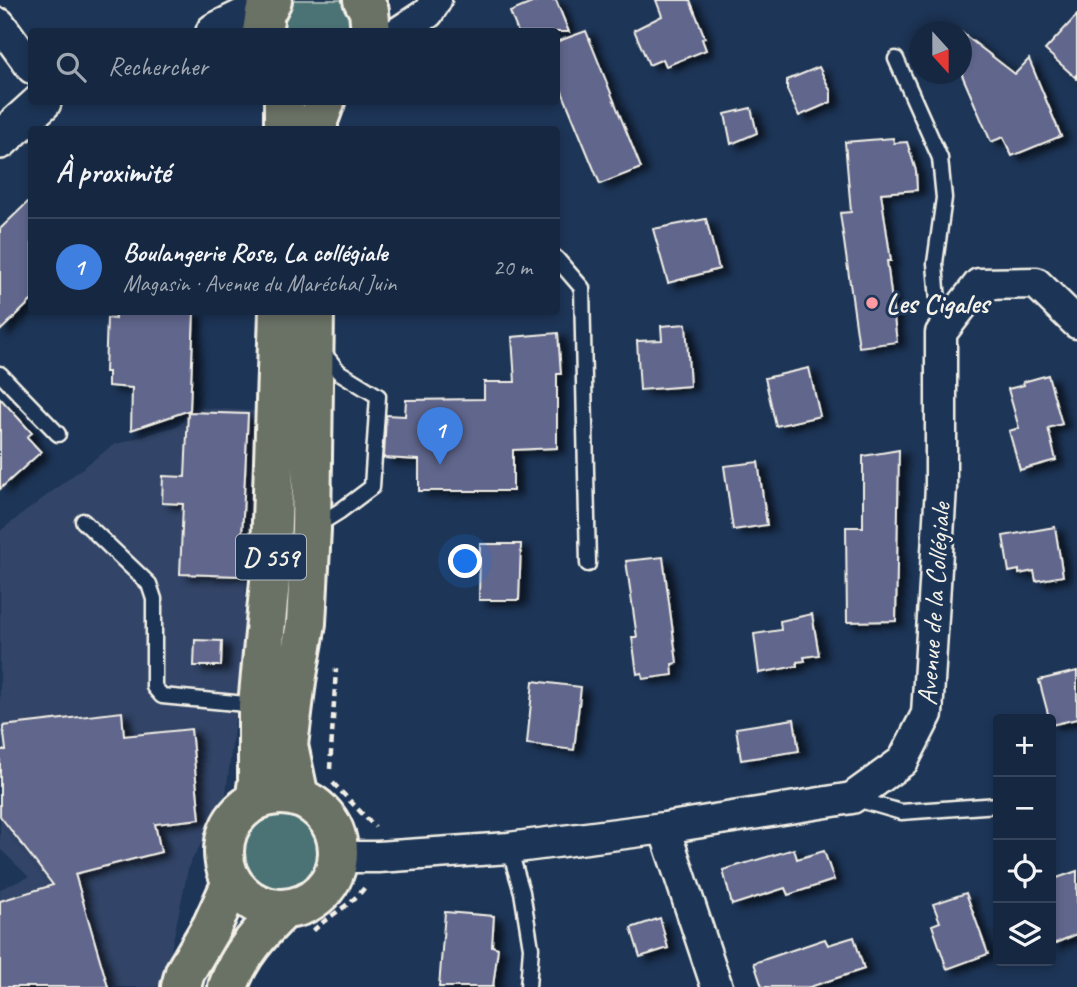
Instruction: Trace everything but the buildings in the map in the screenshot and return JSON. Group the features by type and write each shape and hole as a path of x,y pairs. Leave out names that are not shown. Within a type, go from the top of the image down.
{"main road":[{"path":"284,105 284,126"},
{"path":"319,126 324,105"},
{"name":"D 559","path":"255,801 258,781 258,705 271,581 279,315"},
{"name":"D 559","path":"299,797 288,745 306,623 311,529 314,327"},
{"path":"228,987 248,948 297,922 304,904 321,893 333,877 339,857 338,842 329,820 313,804 284,794 269,796 255,801 240,812 229,827 224,845 225,864 232,882 241,894 297,922"},
{"path":"181,987 185,972 212,926 232,882"}],"street":[{"path":"381,20 428,13 436,0"},
{"path":"226,28 268,13"},
{"path":"0,24 28,62"},
{"path":"0,140 39,105"},
{"path":"941,333 979,284 1037,283 1077,323"},
{"name":"Avenue de la Collégiale","path":"339,857 509,848 664,828 852,798 903,761 927,714 941,487 941,333"},
{"path":"664,828 717,987"}],"lane":[{"path":"896,59 940,158 944,198 935,262 941,333"},
{"path":"560,263 582,288 588,564"},
{"path":"311,529 340,512 372,487 378,396 339,372 314,327"},
{"path":"0,374 58,434"},
{"path":"83,520 149,583 154,599 154,687 162,695 258,705"},
{"path":"852,798 901,811 993,805"},
{"path":"509,848 522,892 531,948 528,987"}],"path":[{"path":"297,922 326,918 360,894 369,883"}],"shaded area":[{"path":"190,407 255,411 242,662 225,802 189,865 163,987 0,987 0,889 29,877 0,849 0,531 113,445 180,425"}],"green space":[{"path":"272,0 363,0 370,28 263,28"},
{"path":"281,795 303,799 321,812 334,830 338,852 334,874 321,892 303,905 281,909 259,905 241,892 228,874 224,852 228,830 241,812 259,799"}],"place":[{"name":"Les Cigales","path":"872,303"},
{"name":"Boulangerie Rose, La collégiale","path":"440,465"}]}
